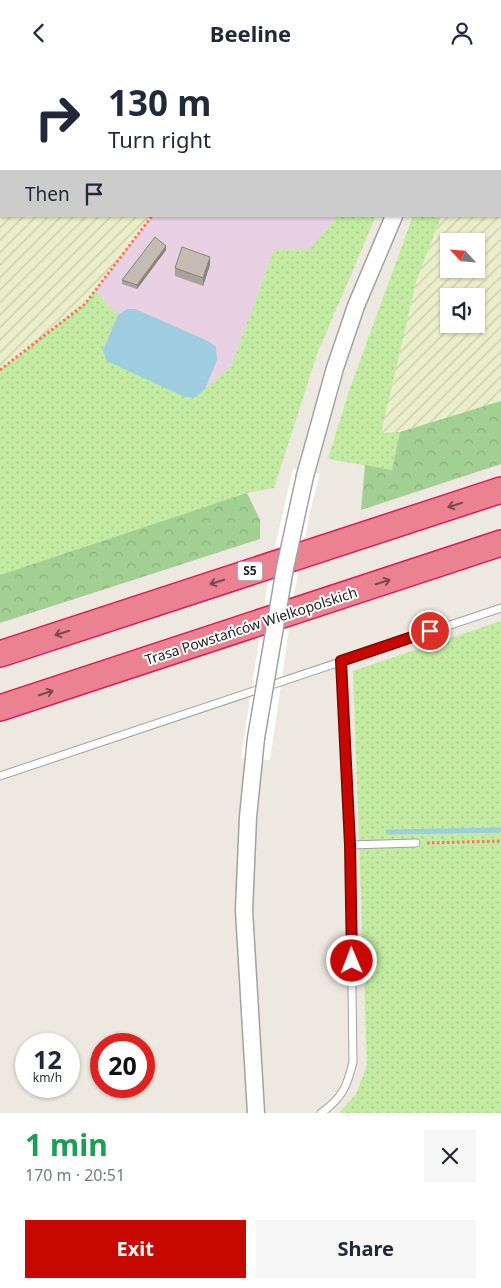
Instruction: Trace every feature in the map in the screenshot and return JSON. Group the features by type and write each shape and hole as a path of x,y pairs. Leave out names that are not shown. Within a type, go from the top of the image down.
{"highway":[{"name":"S5","path":"0,654 501,490"},
{"name":"Trasa Powstańców Wielkopolskich","path":"0,708 501,543"}],"street":[{"path":"256,1113 244,910 248,817 256,738 285,568 305,476 334,368 356,306 394,217"}],"lane":[{"path":"0,776 501,608"},
{"path":"321,1113 334,1104 348,1085 353,1062 350,845 341,661"},
{"path":"350,845 416,843"}],"path":[{"path":"0,370 85,304 151,217"},
{"path":"416,843 501,841"}],"shaded area":[{"path":"151,217 337,217 309,249 274,250 231,367 196,397 95,291"}],"green space":[{"path":"0,217 151,217 85,304 0,370"},
{"path":"337,217 376,217 317,354 274,488 247,493 0,575 0,370 85,304 95,291 118,315 103,350 196,396 231,367 274,250 309,249"},
{"path":"413,217 441,217 416,282 381,433 400,432 392,470 328,459 350,388"},
{"path":"441,217 500,217 501,401 400,432 381,433 416,282"},
{"path":"501,401 501,464 361,510 365,465 392,470 400,432"},
{"path":"247,493 260,520 260,539 0,623 0,575"},
{"path":"501,621 501,1113 339,1113 356,1094 367,1065 353,671"}],"water":[{"path":"127,309 135,309 208,341 216,347 217,360 205,389 196,397 185,397 107,361 103,350 118,315"}],"pier":[{"path":"293,469 320,474 310,512 294,595 270,760 241,758 269,574"}],"building":[{"path":"155,237 166,246 137,285 122,280"},
{"path":"182,247 210,257 203,278 175,268"}],"waterway":[{"path":"388,832 501,830"}],"route":[{"path":"352,961 350,845 341,661 430,631"}]}
